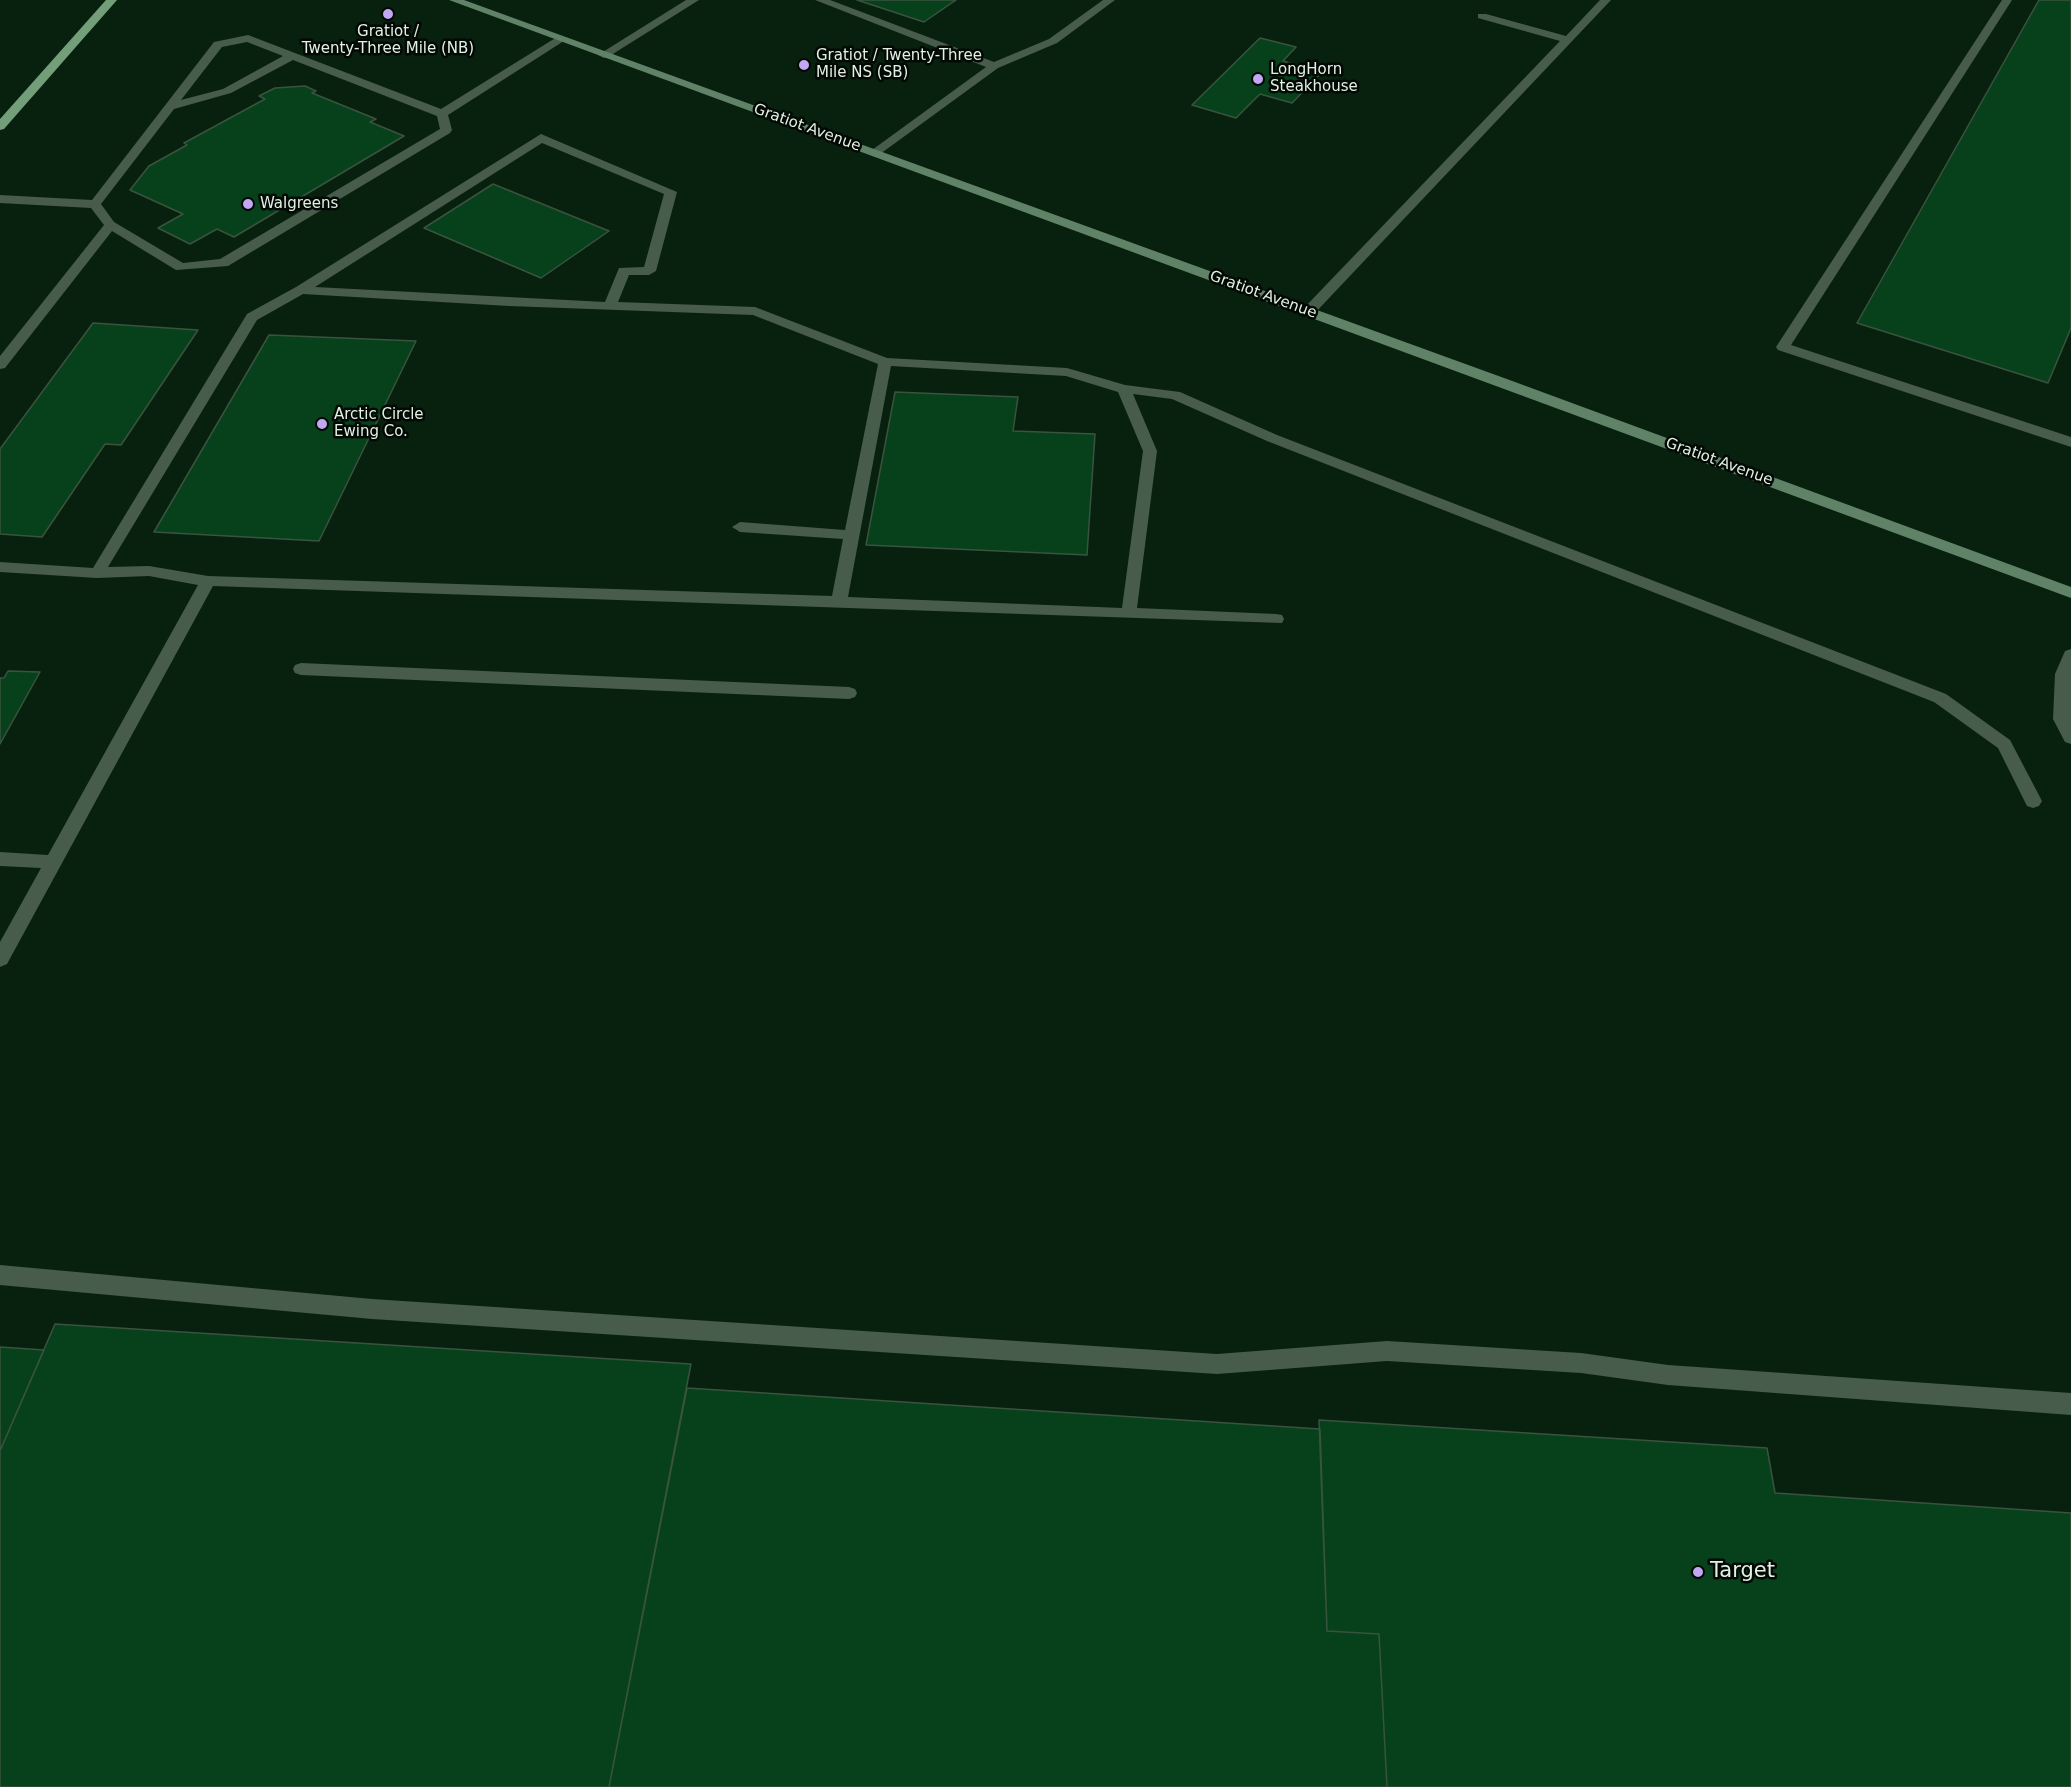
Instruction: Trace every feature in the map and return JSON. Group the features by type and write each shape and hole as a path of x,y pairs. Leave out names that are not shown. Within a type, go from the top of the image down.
{"main road":[{"path":"0,126 112,0"},
{"name":"Gratiot Avenue","path":"454,0 2071,593"}],"lane":[{"path":"604,55 694,0"},
{"path":"820,0 994,66"},
{"path":"876,153 994,66 1053,41 1110,0"},
{"path":"1308,312 1606,0"},
{"path":"2007,0 1784,347 2071,442"},
{"path":"1482,16 1568,40"},
{"path":"95,204 218,44 248,38 442,114"},
{"path":"442,114 561,39"},
{"path":"171,106 227,91 293,56"},
{"path":"95,204 110,225 181,267 223,264 446,130 442,114"},
{"path":"97,573 252,317 301,290 541,138 671,192 649,271 624,271 610,305"},
{"path":"0,199 95,204"},
{"path":"0,365 110,225"},
{"path":"301,290 509,302 754,312 885,362 1067,372 1124,389 1175,395 1272,438 1940,698 2004,744 2033,801"},
{"path":"839,602 885,362"},
{"path":"1124,389 1150,451 1129,613"},
{"path":"740,527 852,535"},
{"path":"0,567 97,573 149,571 208,581 1276,619"},
{"path":"0,959 208,581"},
{"path":"2071,655 2063,674 2061,720 2071,738"},
{"path":"301,669 849,693"},
{"path":"0,859 53,862"},
{"path":"0,1275 372,1309 1217,1364 1387,1351 1581,1363 1668,1375 2071,1404"}],"building":[{"path":"857,0 956,0 924,22"},
{"path":"2039,0 2071,0 2071,328 2048,383 1857,323"},
{"path":"1260,38 1296,47 1283,61 1322,72 1292,103 1260,94 1236,118 1192,105"},
{"name":"Walgreens","path":"305,86 316,91 312,93 376,119 370,122 404,136 234,237 217,229 190,244 158,228 183,214 130,190 149,166 187,145 184,143 265,99 259,96 275,88"},
{"path":"493,184 609,231 541,278 424,228"},
{"path":"93,323 198,330 121,445 105,444 42,537 0,534 0,449"},
{"path":"269,335 416,341 319,541 154,532"},
{"path":"895,392 1018,397 1013,431 1095,434 1087,555 866,545"},
{"path":"8,671 40,672 0,744 0,678 4,678"},
{"path":"55,1324 691,1364 609,1787 0,1787 0,1451"},
{"path":"0,1347 44,1350 0,1451"},
{"path":"687,1388 1320,1429 1327,1631 1379,1634 1387,1787 609,1787"},
{"name":"Target","path":"1319,1420 1767,1448 1775,1493 2071,1513 2071,1787 1387,1787 1379,1634 1327,1631"}],"place":[{"name":"Gratiot / Twenty-Three Mile (NB)","path":"388,14"},
{"name":"Gratiot / Twenty-Three Mile NS (SB)","path":"804,65"},
{"name":"LongHorn Steakhouse","path":"1258,79"},
{"name":"Walgreens","path":"248,204"},
{"name":"Arctic Circle Ewing Co.","path":"322,424"},
{"name":"Target","path":"1698,1572"}]}
